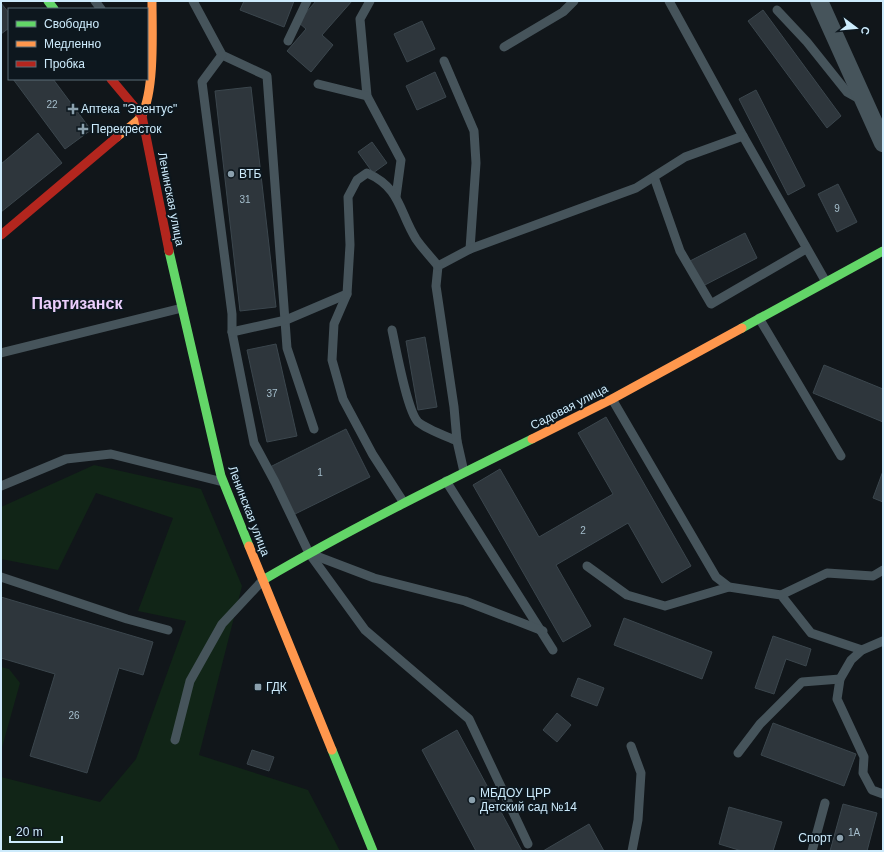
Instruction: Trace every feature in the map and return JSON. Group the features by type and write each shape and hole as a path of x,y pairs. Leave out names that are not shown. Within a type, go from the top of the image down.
{"street":[{"path":"1,236 142,116 148,95 152,1"},
{"path":"818,1 883,143"},
{"name":"Ленинская улица","path":"113,80 142,116 182,308 224,483 374,851"},
{"name":"Садовая улица","path":"263,580 309,553 405,504 446,481 612,399 883,251"}],"lane":[{"path":"193,1 222,55 267,76 287,348 314,429"},
{"path":"288,41 307,1"},
{"path":"370,1 360,19 367,96 401,160 396,196"},
{"path":"504,47 563,12 574,1"},
{"path":"669,1 743,136 826,282"},
{"path":"777,10 807,42 847,92 856,97 862,98"},
{"path":"222,55 202,82 232,314 232,332 254,443 275,482 309,553 365,630 469,719 528,844"},
{"path":"444,61 474,131 476,163 470,249"},
{"path":"318,84 367,96"},
{"path":"438,266 470,249 636,188 686,157 743,136"},
{"path":"405,504 373,455 343,399 332,360 334,324 347,294 350,245 348,197 357,180 367,173 379,178 396,196 416,239 438,266 436,286 454,406 457,441 464,472"},
{"path":"654,177 680,251 711,304 806,248"},
{"path":"232,332 286,320 347,294"},
{"path":"1,352 182,308"},
{"path":"759,318 841,456"},
{"path":"392,330 409,405 418,422 457,441"},
{"path":"612,399 716,577 729,587"},
{"path":"1,486 66,460 112,454 224,483"},
{"path":"446,481 553,650"},
{"path":"309,553 374,578 465,601 543,632"},
{"path":"587,566 627,595 664,606 729,587 781,595 827,573 873,576 883,570"},
{"path":"1,577 168,630"},
{"path":"175,740 190,681 222,624 263,580"},
{"path":"781,595 811,633 862,650"},
{"path":"883,641 862,650 851,660 840,678 837,699 864,757 863,773 872,790 883,794"},
{"path":"738,753 760,724 802,682 840,678"},
{"path":"631,746 641,773 638,820 632,851"},
{"path":"812,851 825,804"}],"green space":[{"path":"94,465 201,489 242,586 199,755 308,790 340,851 1,851 1,777 100,802 136,759 186,621 138,611 173,518 96,493 58,570 1,559 1,507"},
{"path":"1,667 9,669 20,683 1,751"}],"building":[{"path":"244,1 294,1 284,27 240,10"},
{"path":"316,1 352,1 322,35 333,45 311,72 287,51 306,29 298,22"},
{"path":"1,3 8,12 8,29 1,34"},
{"path":"763,10 841,116 827,128 748,21"},
{"path":"422,21 435,49 407,62 394,34"},
{"path":"435,72 446,97 417,110 406,86"},
{"path":"14,80 54,80 91,130 65,149"},
{"path":"251,87 276,307 240,311 215,91"},
{"path":"756,90 805,186 788,195 739,99"},
{"path":"38,133 62,163 1,212 1,164"},
{"path":"372,142 387,163 373,173 358,152"},
{"path":"838,184 857,222 837,232 818,194"},
{"path":"745,233 757,258 701,287 688,262"},
{"path":"425,337 437,407 418,410 406,341"},
{"path":"276,344 297,436 267,442 247,350"},
{"path":"824,365 883,389 883,422 813,393"},
{"path":"606,417 691,566 662,583 628,523 556,565 591,626 563,642 473,485 500,469 539,537 613,494 578,433"},
{"path":"346,429 370,477 293,515 270,467"},
{"path":"883,471 883,502 873,498"},
{"path":"1,597 153,642 143,675 119,668 87,773 30,756 55,674 1,658"},
{"path":"624,618 712,652 702,679 614,645"},
{"path":"773,636 811,649 806,666 786,659 774,694 755,688"},
{"path":"578,678 604,688 597,706 571,696"},
{"path":"557,713 571,725 557,742 543,730"},
{"path":"773,723 856,754 844,786 761,755"},
{"name":"МБДОУ ЦРР Детский сад №14","path":"457,730 522,851 476,851 422,750"},
{"path":"252,750 274,757 269,771 247,764"},
{"path":"843,804 877,813 867,851 830,851"},
{"path":"729,807 782,822 773,851 742,851 719,844"},
{"path":"589,824 604,851 543,851"}],"traffic: fast":[{"path":"48,1 53,8"},
{"path":"169,251 221,476 249,546"},
{"path":"742,328 883,251"},
{"path":"263,580 362,525 532,439"},
{"path":"332,750 373,851"}],"traffic: slow":[{"path":"117,137 142,115 146,104 152,59 152,1"},
{"path":"532,439 612,399 742,328"},
{"path":"249,546 332,750"}],"traffic: jam":[{"path":"112,80 142,116 169,251"},
{"path":"1,235 117,137"}],"place":[{"name":"Аптека \"Эвентус\"","path":"73,109"},
{"name":"Перекресток","path":"83,129"},
{"name":"ВТБ","path":"231,174"},
{"name":"ГДК","path":"258,687"},
{"name":"МБДОУ ЦРР Детский сад №14","path":"472,800"},
{"name":"Спорт","path":"840,838"}],"district":[{"name":"Партизанск","path":"77,303"}]}
